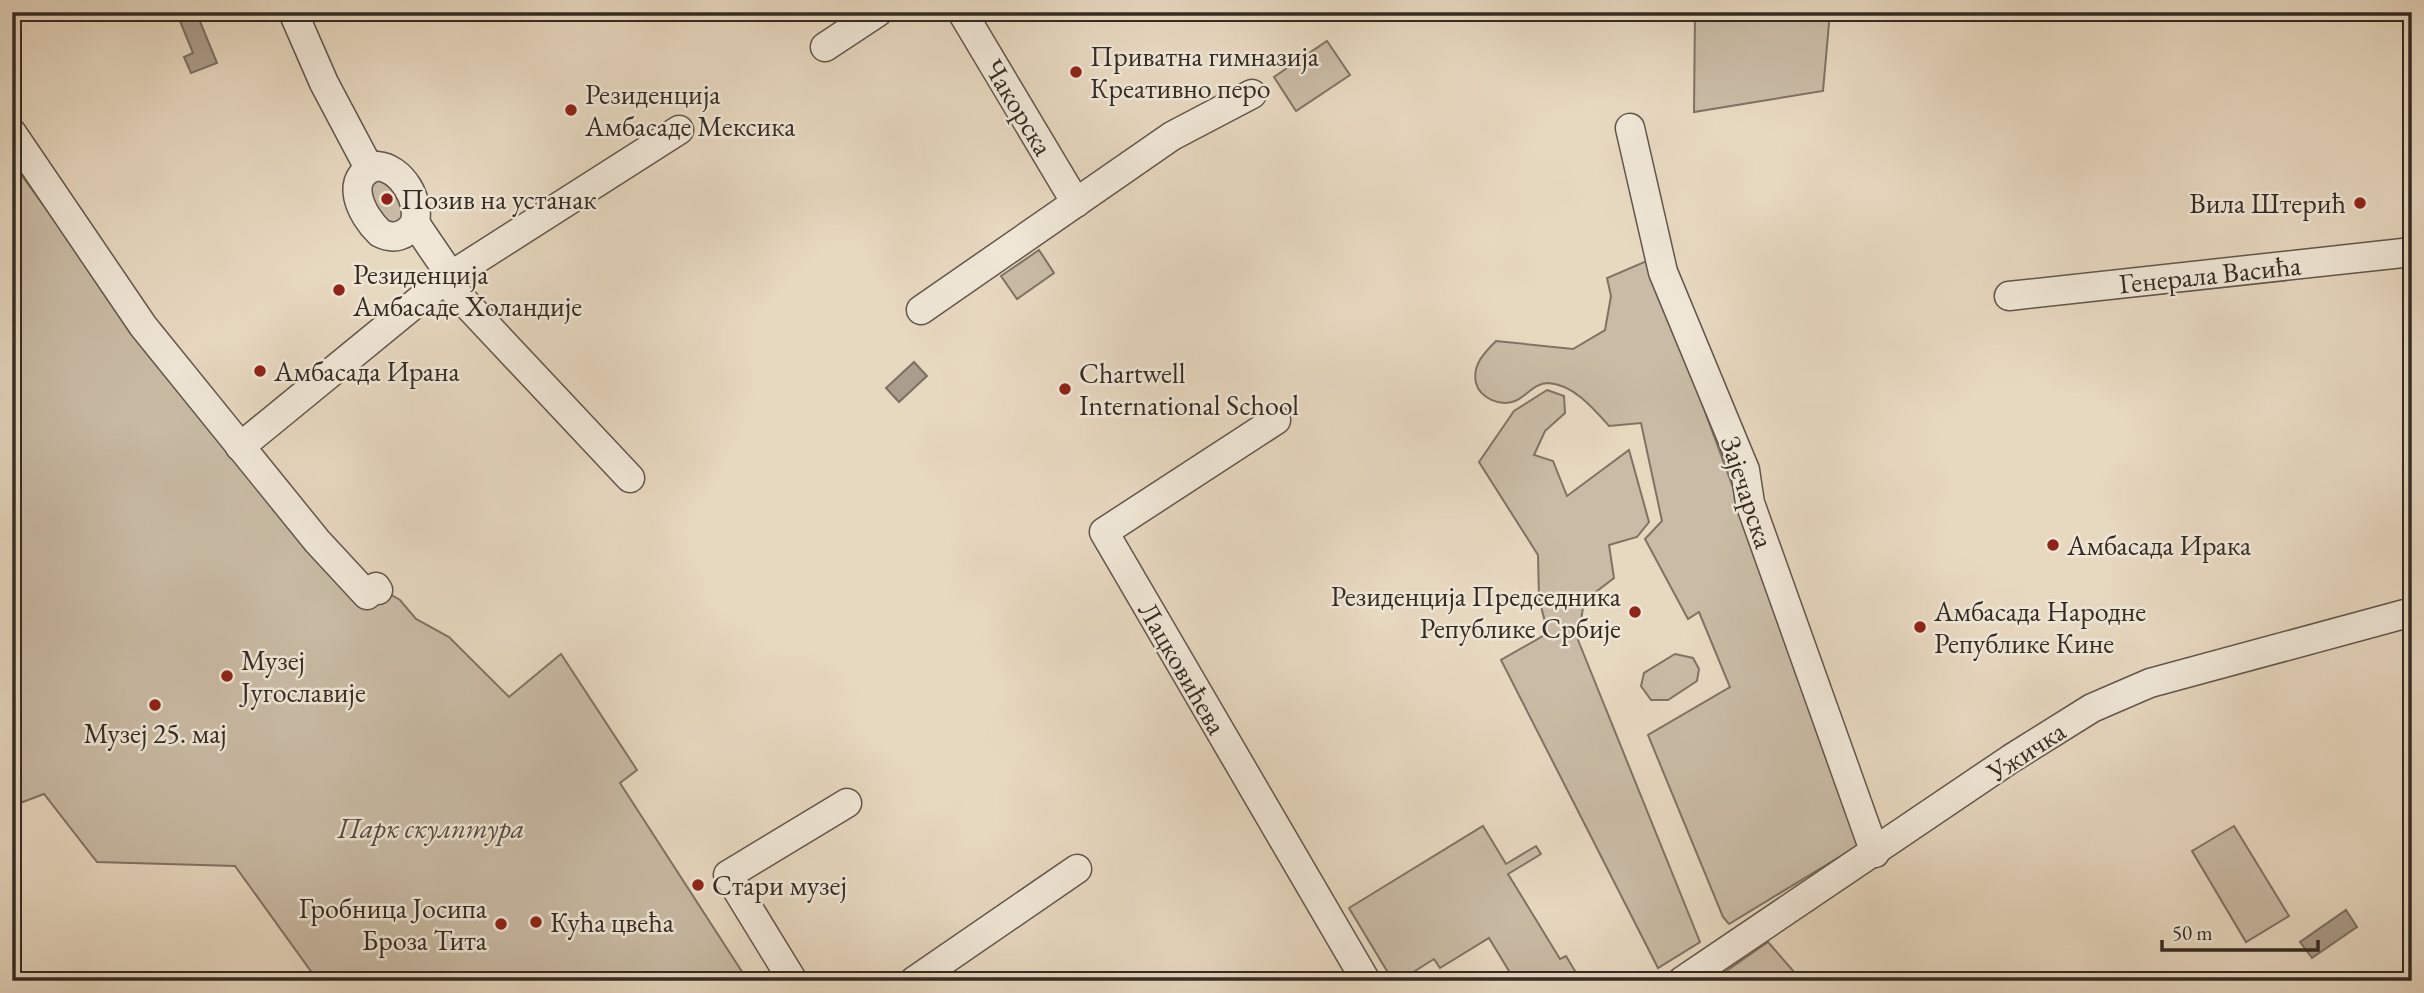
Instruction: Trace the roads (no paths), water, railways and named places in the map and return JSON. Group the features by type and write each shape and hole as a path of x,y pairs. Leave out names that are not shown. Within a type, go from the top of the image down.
{"street":[{"path":"293,12 324,83 369,169"},
{"path":"825,47 878,12"},
{"name":"Чакорска","path":"962,12 1076,202"},
{"path":"921,310 1172,135 1252,93"},
{"name":"Зајечарска","path":"1630,128 1663,272 1745,470 1750,503 1875,853"},
{"path":"240,447 448,278 679,130"},
{"path":"12,133 144,326 240,447 367,595 376,587 378,590"},
{"path":"386,167 400,176 416,206 415,223 411,230 396,237 380,233 357,197 356,188 363,173 369,169 386,167"},
{"path":"415,223 448,278 630,478"},
{"name":"Генерала Васића","path":"2009,296 2412,252"},
{"name":"Лацковићева","path":"1276,420 1104,532 1366,981"},
{"name":"Ужичка","path":"1682,981 2012,758 2118,696 2187,672 2412,612"},
{"path":"793,981 728,875 848,803"},
{"path":"914,981 1077,869"}],"place":[{"name":"Приватна гимназија Креативно перо","path":"1076,72"},
{"name":"Резиденција Амбасаде Мексика","path":"571,110"},
{"name":"Позив на устанак","path":"387,199"},
{"name":"Вила Штерић","path":"2360,203"},
{"name":"Резиденција Амбасаде Холандије","path":"339,290"},
{"name":"Амбасада Ирана","path":"260,371"},
{"name":"Chartwell International School","path":"1065,389"},
{"name":"Амбасада Ирака","path":"2053,545"},
{"name":"Резиденција Председника Републике Србије","path":"1635,612"},
{"name":"Амбасада Народне Републике Кине","path":"1920,627"},
{"name":"Музеј Југославије","path":"227,676"},
{"name":"Музеј 25. мај","path":"155,705"},
{"name":"Стари музеј","path":"698,885"},
{"name":"Кућа цвећа","path":"536,922"},
{"name":"Гробница Јосипа Броза Тита","path":"501,924"}],"park label":[{"name":"Парк скулптура","path":"431,828"}]}
